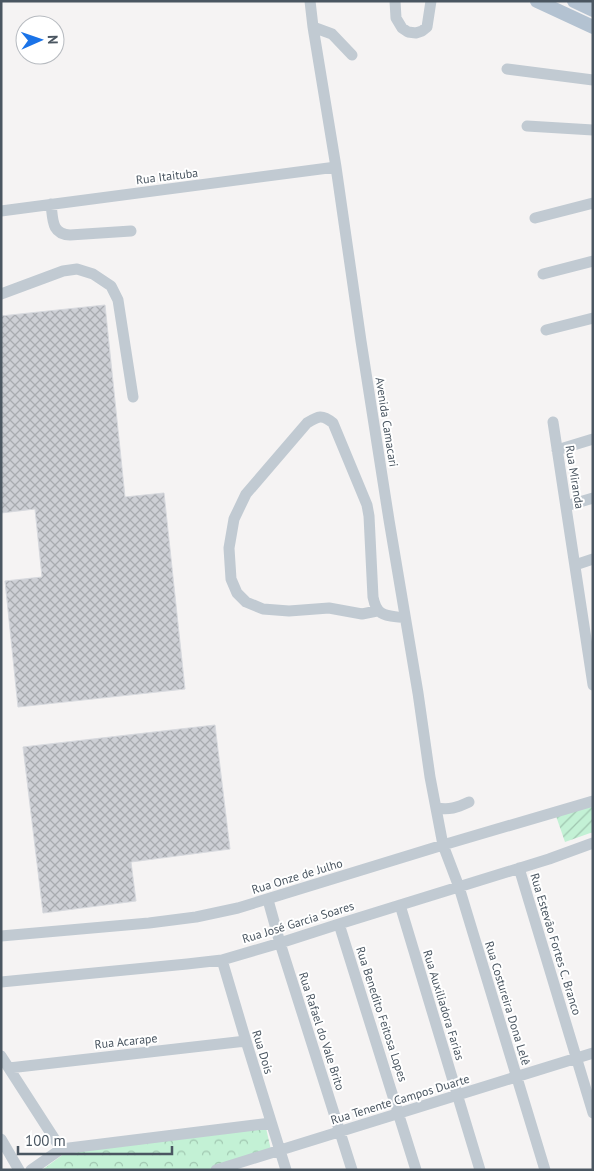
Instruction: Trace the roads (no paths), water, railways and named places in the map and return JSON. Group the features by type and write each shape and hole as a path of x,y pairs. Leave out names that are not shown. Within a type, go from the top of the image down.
{"main road":[{"path":"537,1 593,27"},
{"path":"574,1 593,10"}],"street":[{"name":"Avenida Camacari","path":"310,1 361,341 443,845"},
{"path":"395,1 396,18 402,28 408,32 416,33 422,32 426,27 431,1"},
{"path":"314,27 332,34 352,55"},
{"path":"507,69 593,80"},
{"path":"527,126 593,130"},
{"name":"Rua Itaituba","path":"1,211 336,167"},
{"path":"535,218 593,203"},
{"path":"50,204 57,232 62,235 132,231"},
{"path":"543,274 593,261"},
{"path":"1,294 63,270 77,269 93,274 110,286 118,300 133,397"},
{"path":"546,330 593,318"},
{"path":"377,611 362,614 329,608 289,611 263,609 246,602 237,593 231,579 230,548 234,519 240,504 246,494 307,423 315,418 327,418 333,423 367,505 370,526 373,597 377,611 382,614 405,618"},
{"name":"Rua Miranda","path":"553,422 575,565 588,618 593,685"},
{"path":"557,450 593,439"},
{"path":"566,506 593,498"},
{"path":"575,565 593,559"},
{"name":"Rua Onze de Julho","path":"1,936 140,924 196,917 238,908 593,801"},
{"path":"436,808 448,810 469,802"},
{"name":"Rua José Garcia Soares","path":"1,982 222,960 549,859 593,843"},
{"name":"Rua Costureira Dona Lelê","path":"443,845 459,887 545,1170"},
{"name":"Rua Estevão Fortes C. Branco","path":"519,868 593,1113"},
{"name":"Rua Rafael do Vale Brito","path":"268,900 352,1170"},
{"name":"Rua Auxiliadora Farias","path":"400,905 480,1170"},
{"name":"Rua Benedito Feitosa Lopes","path":"339,924 416,1170"},
{"name":"Rua Dois","path":"222,960 270,1123 286,1170"},
{"name":"Rua Acarape","path":"8,1068 246,1041"},
{"name":"Rua Tenente Campos Duarte","path":"216,1170 593,1053"},
{"path":"1,1056 61,1149"},
{"path":"31,1170 61,1149 270,1123"},
{"path":"1,1139 19,1170"}]}
